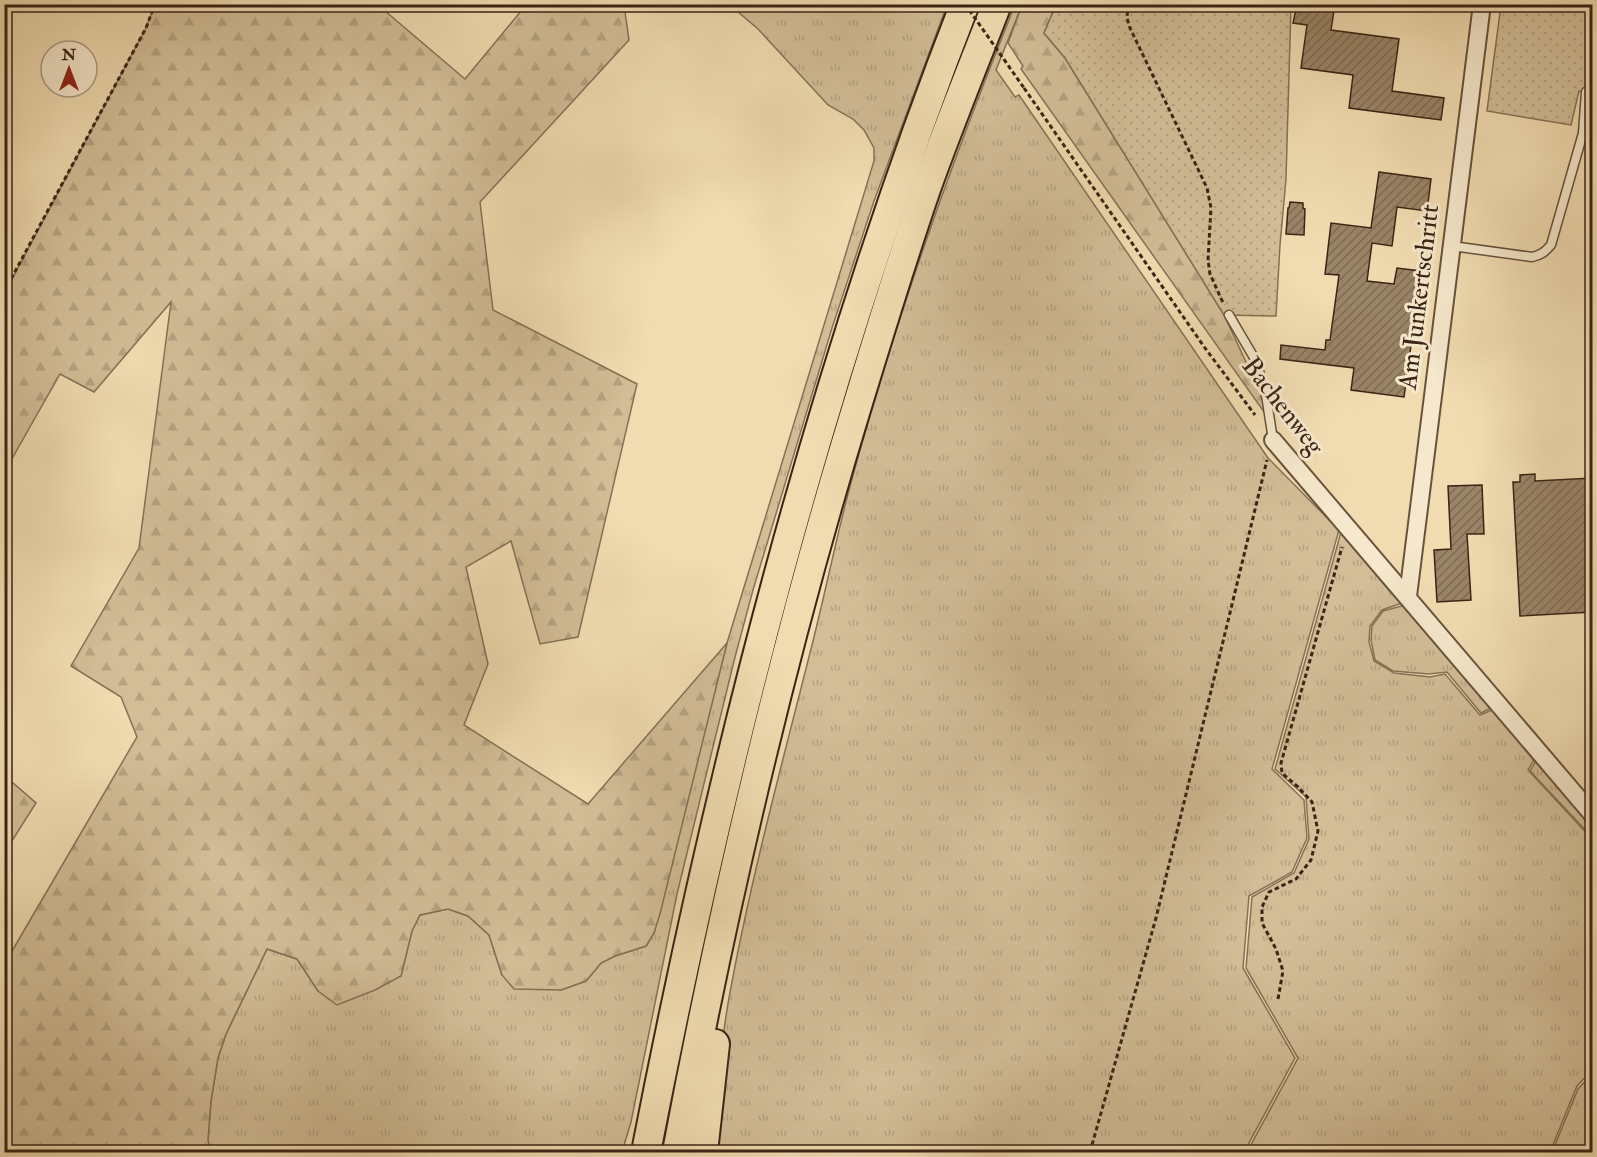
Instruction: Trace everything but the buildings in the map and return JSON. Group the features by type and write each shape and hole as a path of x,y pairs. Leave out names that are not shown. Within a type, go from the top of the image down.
{"highway":[{"path":"636,1150 657,1094 706,862 736,737 822,417 885,221 965,4"},
{"path":"677,1152 712,974 748,811 807,576 884,316 927,188 997,4"},
{"path":"703,1152 715,1046 712,974"}],"street":[{"name":"Am Junkertschritt","path":"1408,596 1482,4"},
{"name":"Bachenweg","path":"1273,440 1593,814"}],"lane":[{"path":"1452,246 1532,257 1546,251 1551,245 1583,133 1586,92"},
{"path":"1229,315 1256,361 1266,395 1273,440"}],"path":[{"path":"4,292 146,28 155,4"},
{"name":"Bachenweg","path":"965,4 1205,348 1273,440"},
{"path":"1128,4 1127,18 1130,28 1207,188 1211,208 1208,260 1210,274 1229,315"},
{"path":"1090,1152 1156,918 1273,440"},
{"path":"1278,999 1283,971 1276,949 1262,923 1262,907 1269,892 1296,879 1311,860 1318,831 1312,802 1282,773 1281,764 1339,553 1350,529"}],"green space":[{"path":"155,4 378,5 465,79 526,5 624,5 629,40 480,202 493,310 637,384 578,637 540,644 511,541 466,567 488,664 464,725 588,804 727,643 660,914 654,933 646,946 601,963 586,981 561,990 514,989 502,975 489,935 468,916 448,909 420,915 412,931 401,976 375,990 337,1005 318,991 297,959 267,949 226,1034 218,1058 211,1101 208,1140 210,1152 5,1152 5,963 137,737 121,697 71,666 139,548 171,302 94,392 60,374 5,471 5,292 146,28"},
{"path":"730,5 947,5 874,201 832,328 753,590 677,894 631,1122 622,1152 210,1152 208,1140 211,1101 218,1058 226,1034 267,949 297,959 318,991 401,976 412,931 420,915 448,909 468,916 489,935 502,975 561,990 586,981 601,963 646,946 654,933 727,643 874,161 874,148 864,130 853,119 828,105 758,29"},
{"path":"1015,5 1022,5 996,70 1015,97 1019,95 1268,458 1339,530 1272,769 1304,800 1307,838 1292,872 1249,896 1243,968 1295,1058 1244,1152 710,1152 723,1036 738,952 849,489 908,292 970,119"},
{"path":"1022,5 1056,5 1044,33 1065,58 1224,315 1261,394 1264,412 1021,69 1023,66 1008,43"},
{"path":"1056,5 1291,5 1286,179 1276,316 1224,315 1065,58 1044,33"},
{"path":"1501,5 1592,5 1592,93 1579,91 1571,125 1487,111"},
{"path":"1341,532 1402,603 1382,610 1370,626 1369,642 1374,661 1394,673 1430,677 1445,674 1480,715 1492,710 1534,760 1528,770 1592,839 1592,1070 1577,1086 1550,1152 1247,1152 1298,1058 1246,968 1252,897 1294,873 1309,839 1306,797 1275,769"},
{"path":"1405,605 1491,708 1481,713 1447,672 1429,674 1393,671 1375,660 1371,640 1372,626 1383,611"},
{"path":"1536,761 1592,817 1592,837 1530,771"},
{"path":"4,777 36,803 5,852"},
{"path":"1592,1074 1592,1152 1552,1152 1578,1089"}]}
